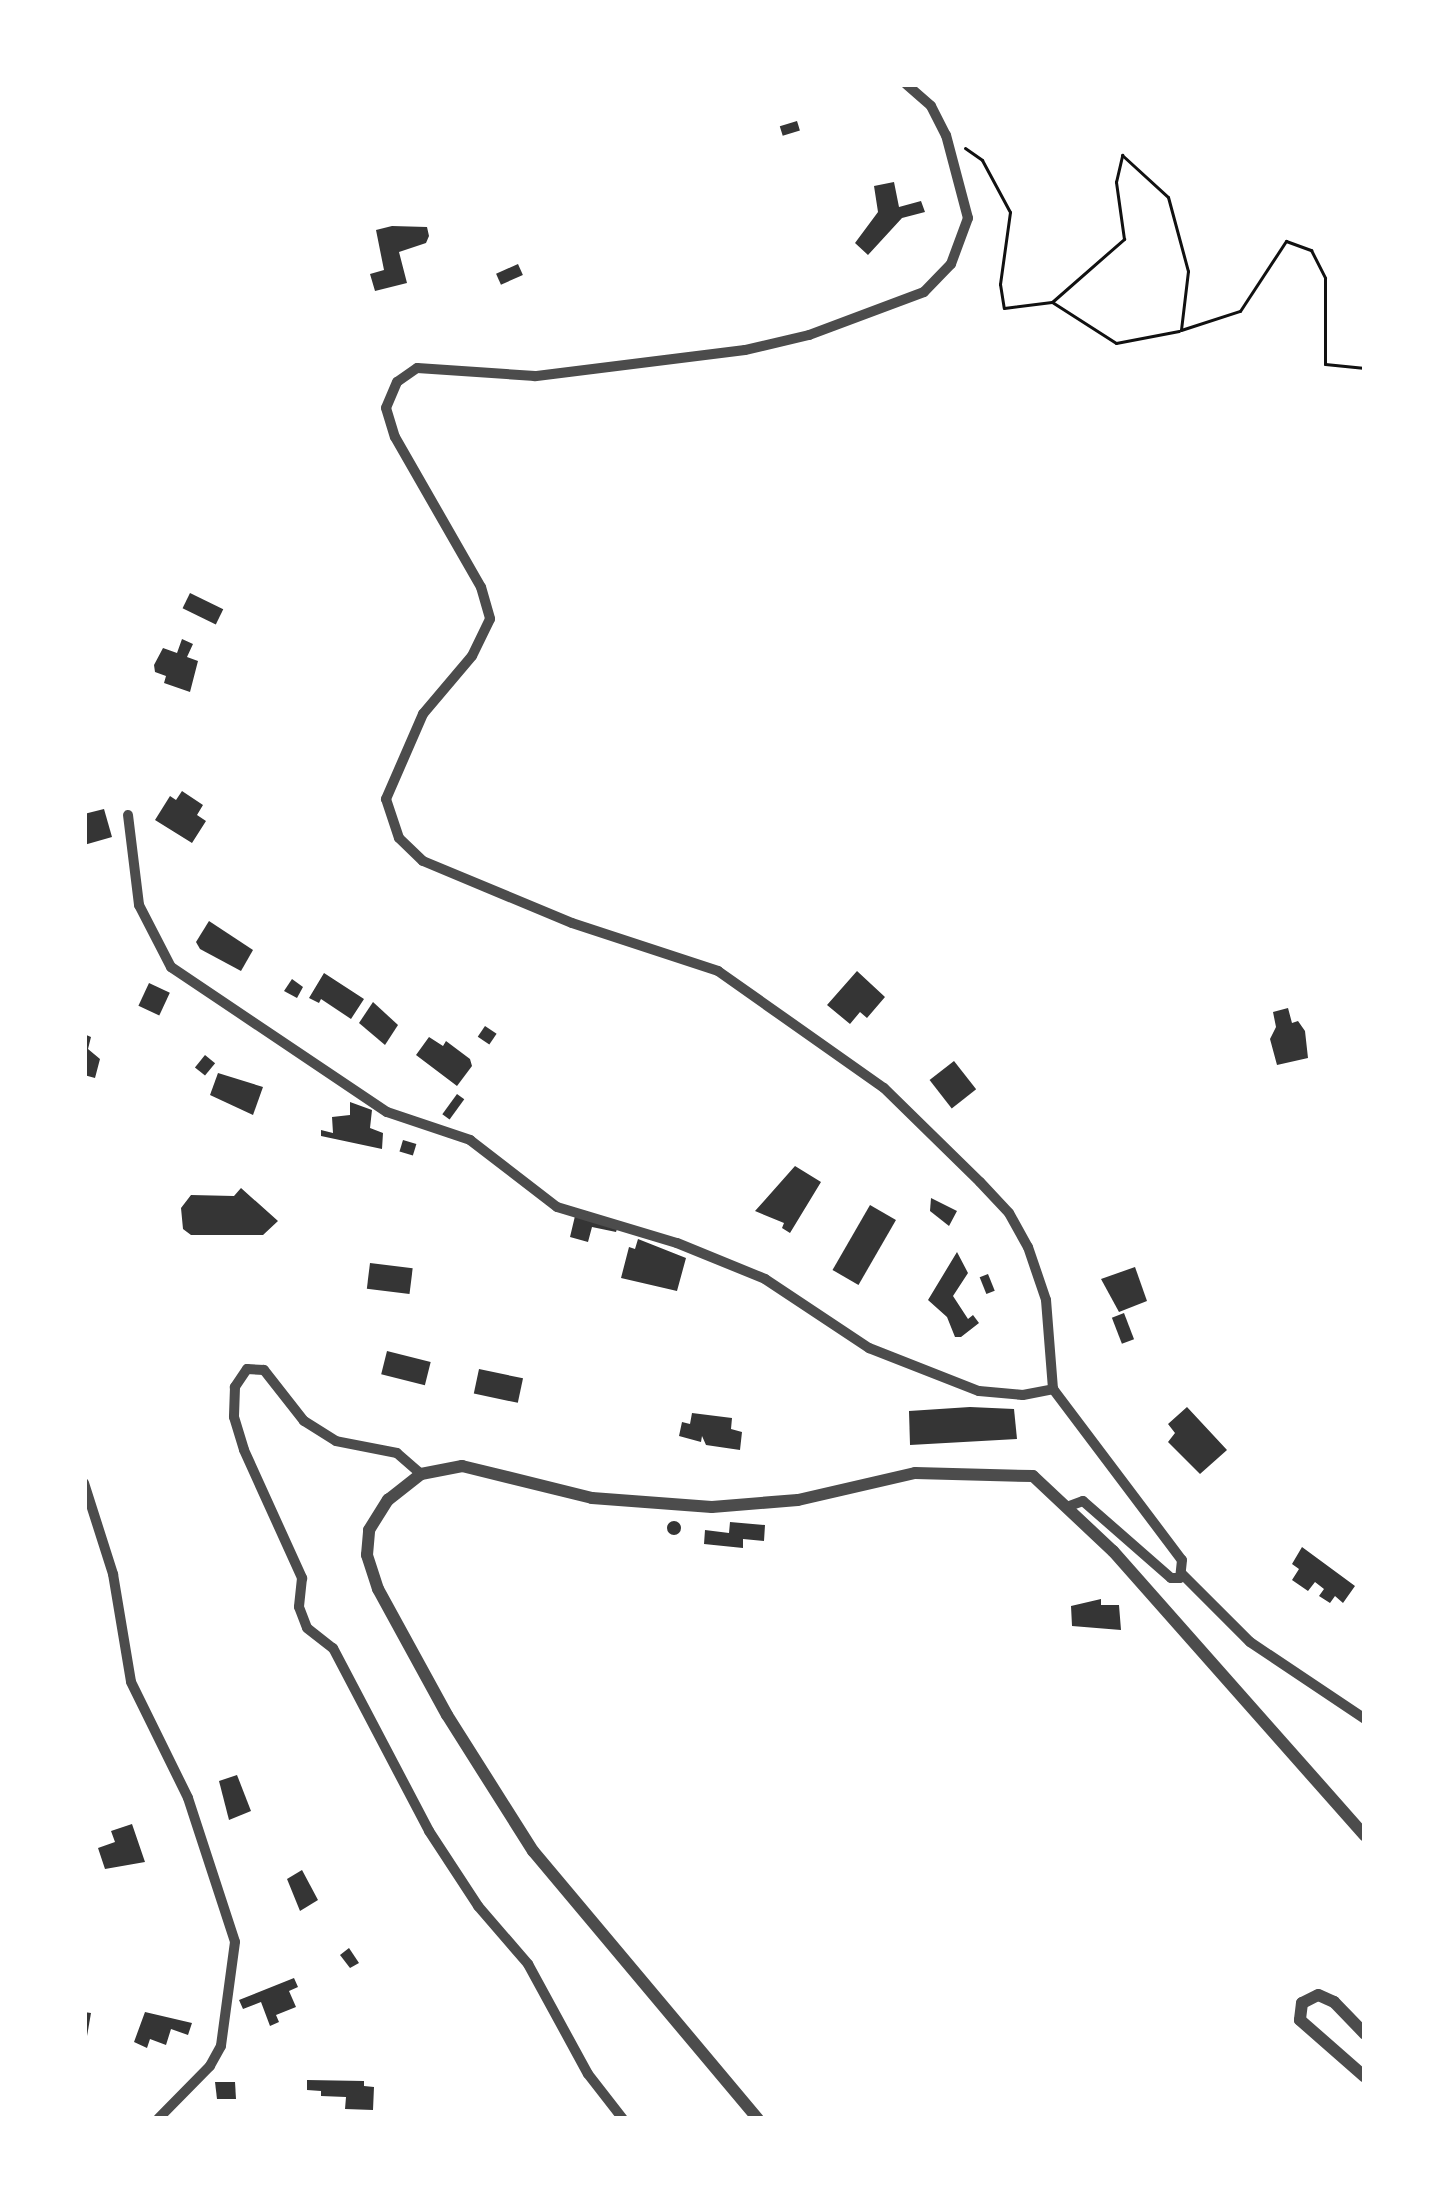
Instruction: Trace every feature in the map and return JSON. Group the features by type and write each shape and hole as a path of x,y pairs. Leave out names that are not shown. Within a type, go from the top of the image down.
{"street":[{"path":"906,84 931,106 946,135 968,218 951,264 924,292 808,335 745,350 535,376 418,368 397,382 386,408 395,437 481,587 490,619 472,656 423,714 386,799 399,838 422,860 572,923 718,971 884,1088 1009,1213 1028,1247 1046,1300 1053,1389 1182,1560 1182,1574 1250,1642 1365,1719"},
{"path":"128,815 139,905 171,968 388,1112 470,1140 557,1207 677,1243 765,1279 868,1348 980,1391 1023,1395 1053,1389"},
{"path":"421,1474 397,1453 336,1441 304,1420 264,1370 247,1369 235,1387 234,1417 244,1450 302,1578 298,1607 307,1628 333,1648 429,1831 478,1906 528,1964 588,2074 622,2119"},
{"path":"758,2119 533,1851 447,1715 378,1589 367,1555 369,1530 388,1500 421,1474 462,1466 592,1498 712,1507 798,1500 915,1473 1000,1471 1034,1476 1069,1506 1365,1836"},
{"path":"84,1483 113,1574 131,1682 188,1798 235,1942 221,2046 210,2066 158,2119"},
{"path":"1069,1506 1083,1501 1172,1578 1182,1574"},
{"path":"1365,2034 1334,2002 1318,1995 1302,2003 1300,2020 1365,2077"}],"path":[{"path":"946,135 982,160 1010,212 1000,284 1004,308 1052,302 1124,239 1116,182 1122,155 1168,197 1188,271 1181,330"},
{"path":"1052,302 1116,343 1181,330 1240,311 1286,241 1311,250 1325,278 1325,364 1365,368"}],"building":[{"path":"797,121 800,131 783,136 780,126"},
{"path":"894,182 899,207 921,201 925,212 902,218 868,255 855,243 878,212 874,186"},
{"path":"427,227 429,236 426,243 399,252 407,283 375,291 370,274 384,270 376,230"},
{"path":"518,264 523,275 501,285 496,274"},
{"path":"190,593 223,609 216,624 183,608"},
{"path":"182,639 193,644 187,657 198,661 190,692 164,683 166,676 155,672 163,648 177,653"},
{"path":"182,791 203,805 197,815 206,821 192,843 155,820 170,796 176,800"},
{"path":"104,809 112,837 84,845 84,814"},
{"path":"209,921 253,950 241,971 200,949 196,942"},
{"path":"857,971 885,997 867,1018 860,1012 850,1024 827,1005"},
{"path":"324,973 364,999 351,1019 321,999 319,1003 309,998"},
{"path":"292,979 303,987 297,998 284,991"},
{"path":"149,983 170,993 159,1015 138,1006"},
{"path":"373,1002 398,1025 385,1045 359,1023"},
{"path":"1288,1008 1292,1023 1298,1021 1305,1031 1308,1058 1277,1065 1270,1039 1276,1027 1273,1012"},
{"path":"485,1026 497,1034 489,1045 478,1037"},
{"path":"84,1034 91,1037 88,1049 100,1059 95,1078 84,1075"},
{"path":"429,1037 443,1046 446,1041 470,1059 472,1066 457,1086 416,1055"},
{"path":"205,1055 215,1063 205,1076 195,1067"},
{"path":"954,1061 976,1089 952,1108 930,1080"},
{"path":"218,1073 263,1087 253,1115 210,1095"},
{"path":"457,1094 464,1099 450,1120 442,1114"},
{"path":"350,1102 372,1110 370,1128 383,1133 382,1149 321,1136 321,1130 333,1133 332,1117 350,1115"},
{"path":"403,1140 416,1144 413,1156 399,1151"},
{"path":"795,1166 821,1182 790,1233 782,1228 784,1223 755,1211"},
{"path":"241,1188 278,1221 263,1235 191,1235 183,1229 181,1208 191,1195 234,1196"},
{"path":"931,1198 957,1211 949,1226 930,1211"},
{"path":"870,1205 896,1220 858,1285 832,1270"},
{"path":"575,1216 618,1226 616,1232 592,1227 588,1242 570,1237"},
{"path":"638,1239 686,1258 677,1291 621,1278 629,1247 635,1249"},
{"path":"957,1252 968,1273 953,1296 968,1319 973,1315 979,1323 961,1337 955,1337 947,1317 928,1300"},
{"path":"370,1263 413,1268 410,1294 367,1289"},
{"path":"1135,1267 1147,1301 1119,1312 1101,1279"},
{"path":"988,1274 995,1291 986,1294 980,1277"},
{"path":"1124,1313 1134,1339 1122,1344 1112,1318"},
{"path":"387,1351 431,1362 425,1385 381,1374"},
{"path":"479,1369 523,1378 518,1403 474,1393"},
{"path":"1187,1407 1227,1450 1200,1474 1168,1442 1175,1433 1168,1424"},
{"path":"1014,1409 1017,1439 910,1445 909,1411"},
{"path":"692,1413 732,1418 731,1429 742,1432 740,1450 706,1445 702,1436 701,1442 679,1436 682,1422 690,1424"},
{"path":"674,1521 681,1528 674,1535 667,1528"},
{"path":"730,1522 765,1525 764,1541 743,1539 743,1548 704,1544 705,1530 729,1533"},
{"path":"1302,1547 1355,1586 1343,1603 1335,1596 1330,1603 1319,1596 1324,1589 1315,1582 1308,1591 1292,1580 1299,1569 1292,1564"},
{"path":"1101,1599 1101,1605 1119,1605 1121,1630 1072,1626 1071,1606"},
{"path":"237,1775 251,1811 229,1820 219,1781"},
{"path":"132,1824 145,1862 105,1869 98,1848 115,1842 111,1831"},
{"path":"302,1870 318,1900 300,1911 287,1879"},
{"path":"349,1948 359,1963 350,1968 340,1955"},
{"path":"294,1978 298,1987 289,1991 296,2007 276,2015 279,2022 270,2026 261,2002 243,2009 239,2000"},
{"path":"84,2012 91,2013 86,2042 84,2041"},
{"path":"145,2012 192,2023 188,2035 171,2029 166,2045 150,2039 147,2048 134,2042"},
{"path":"307,2080 364,2081 364,2086 374,2087 373,2110 345,2109 346,2097 307,2090"},
{"path":"215,2082 235,2082 236,2099 217,2099"}]}
